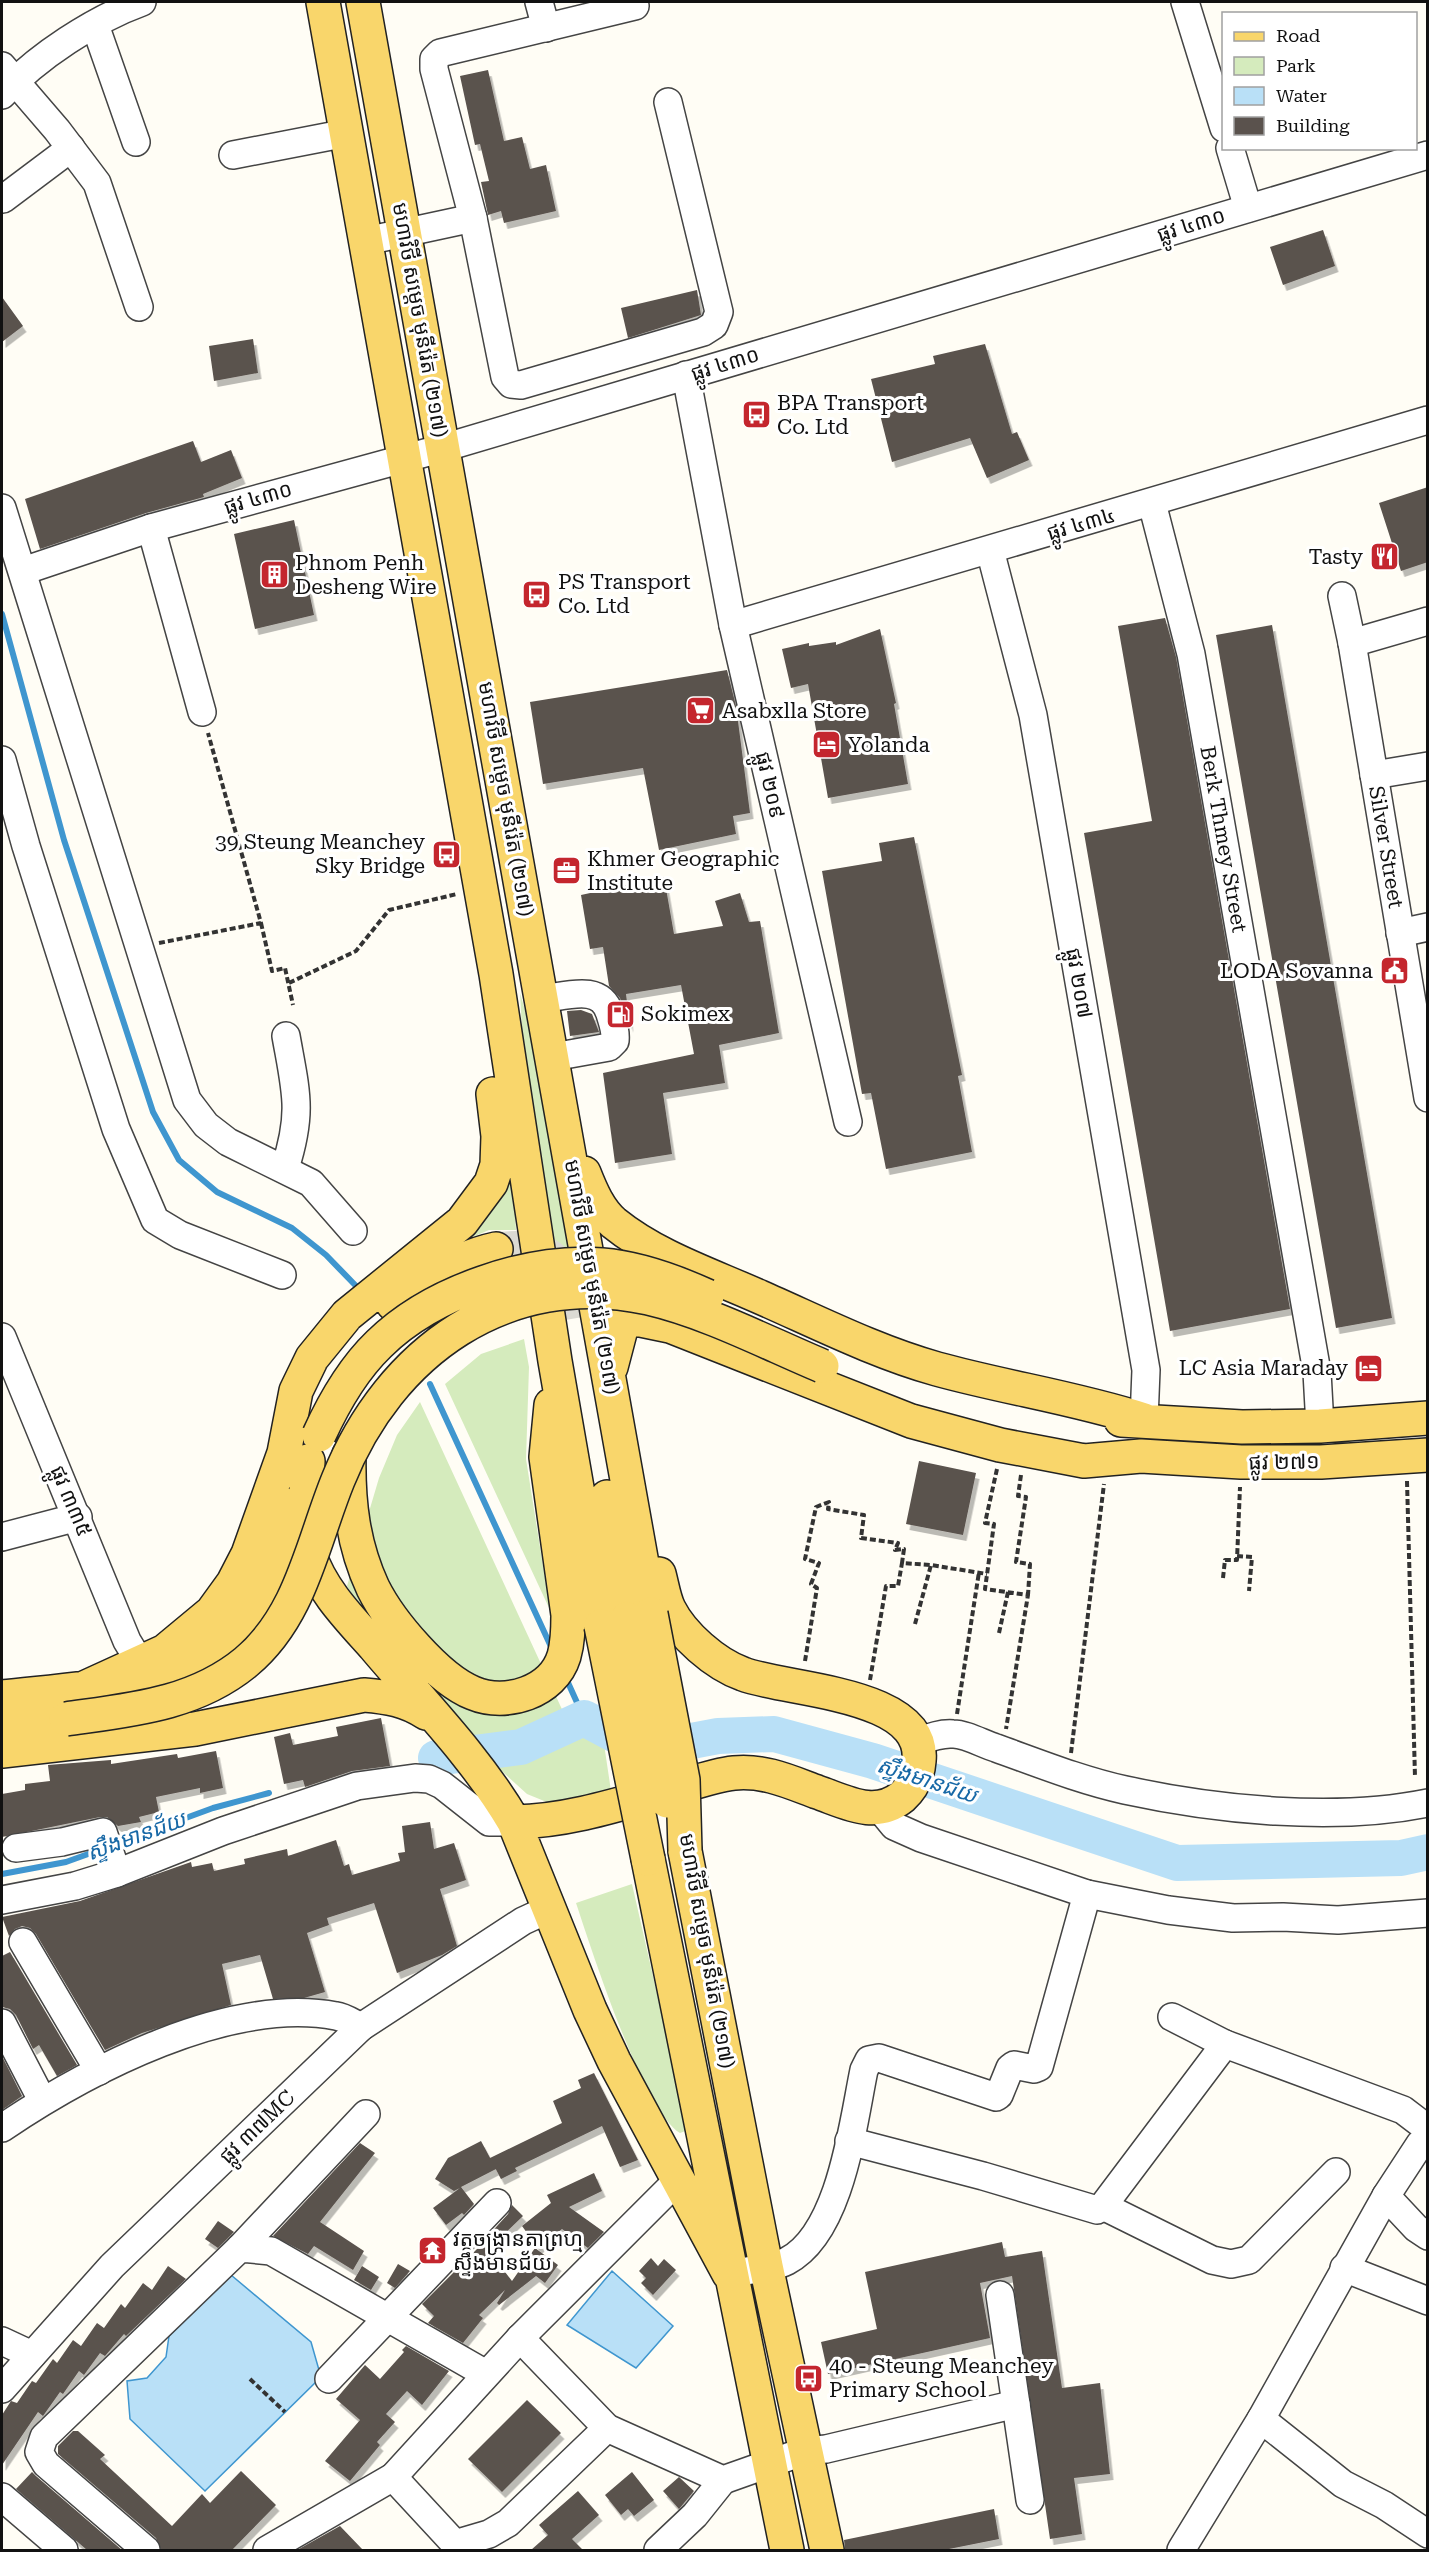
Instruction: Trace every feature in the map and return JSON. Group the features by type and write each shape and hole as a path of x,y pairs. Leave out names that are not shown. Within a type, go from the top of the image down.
{"main road":[{"name":"មហាវិថី សម្តេច មុនីរ៉េត (២១៧)","path":"323,2 496,974 555,1361 627,1620 661,1785 685,1851 766,2266 827,2550"},
{"name":"មហាវិថី សម្តេច មុនីរ៉េត (២១៧)","path":"363,2 553,1057 630,1499 627,1620 648,1859 729,2274 787,2550"},
{"path":"496,974 486,1045 498,1136 497,1166 491,1184 462,1222 369,1296 327,1337 312,1358 296,1391 304,1450 305,1526 308,1551 316,1572 333,1598 498,1793 514,1822 614,2061 729,2274"},
{"path":"567,1138 602,1209 613,1222 652,1248 905,1359 975,1380 1093,1404 1144,1420"},
{"path":"2,1697 84,1688 160,1676 187,1665 233,1633 266,1591 287,1540 312,1396 339,1357 364,1328 413,1288 443,1269 478,1253 496,1249"},
{"path":"84,1688 141,1665 186,1636 212,1612 233,1583 304,1450 345,1385 369,1355 398,1327 469,1288 537,1269 600,1265 650,1274 685,1286 923,1405 1141,1456"},
{"path":"2,1726 66,1719 173,1701 204,1689 231,1674 248,1660 282,1621 300,1588 349,1453 385,1394 429,1349 459,1329 482,1318 537,1299 602,1293 647,1298 826,1357 1010,1406 1091,1421 1144,1420"},
{"path":"577,1318 627,1620"},
{"path":"609,1375 622,1325 631,1320 652,1321 696,1336 911,1422 1018,1448 1084,1461 1141,1456"},
{"path":"349,1453 351,1516 356,1543 373,1588 398,1625 426,1657 450,1679 471,1693 488,1698 520,1696 537,1689 553,1676 564,1658 568,1637 568,1615 546,1457 555,1361"},
{"name":"ផ្លូវ ២៧១","path":"1144,1420 1242,1427 1320,1426 1428,1418"},
{"name":"ផ្លូវ ២៧១","path":"1141,1456 1241,1462 1417,1456"},
{"path":"514,1822 577,1816 735,1773 781,1777 860,1807 881,1808 894,1803 913,1784 920,1758 917,1743 904,1724 890,1711 857,1700 742,1674 707,1653 668,1608 654,1557 630,1499"},
{"path":"2,1751 195,1729 364,1695 393,1697 413,1704 443,1726"}],"street":[{"path":"140,307 112,221 96,183 71,148 6,81 95,25 142,2"},
{"path":"539,2 546,28"},
{"path":"1185,2 1222,122"},
{"path":"635,6 440,53 434,59 434,69 473,218 505,377 512,384 521,385 703,332 714,325 719,312 668,102"},
{"path":"95,25 136,142"},
{"path":"233,155 347,133"},
{"path":"2,197 71,148"},
{"path":"1231,150 1248,208"},
{"name":"ផ្លូវ ៤៣០","path":"23,571 151,528 443,448 1428,155"},
{"path":"366,242 473,218"},
{"name":"ផ្លូវ ២០៩","path":"686,375 733,625 848,1122"},
{"name":"ផ្លូវ ៤៣៤","path":"733,625 1428,420"},
{"name":"Berk Thmey Street","path":"1152,503 1191,654 1317,1372 1320,1426"},
{"path":"2,508 187,1100 206,1125 228,1142 285,1168 311,1183 353,1231"},
{"path":"151,528 202,712"},
{"name":"ផ្លូវ ២០៧","path":"990,550 1035,726 1146,1370 1144,1420"},
{"name":"Silver Street","path":"1342,596 1352,643 1427,1092"},
{"path":"1352,643 1428,621"},
{"path":"2,760 26,846 117,1129 155,1220 180,1235 282,1275"},
{"path":"1374,775 1428,766"},
{"path":"1400,933 1428,927"},
{"path":"542,999 591,993 600,996 608,1004 616,1031 615,1041 609,1047 553,1057"},
{"path":"285,1168 296,1131 298,1112 286,1036"},
{"name":"ផ្លូវ ៣៣៥","path":"2,1337 128,1641 141,1665"},
{"path":"2,1537 78,1517"},
{"path":"917,1743 954,1734 1068,1775 1166,1798 1240,1808 1326,1811 1380,1809 1428,1803"},
{"path":"2,1900 75,1886 112,1858 223,1831 357,1786 415,1778 429,1779 442,1785 489,1822 514,1822"},
{"path":"881,1808 894,1826 921,1838 1087,1894 1168,1910 1233,1918 1283,1917 1338,1920 1428,1913"},
{"path":"16,1848 62,1842 103,1832 112,1858"},
{"path":"729,2274 786,2261 804,2248 819,2227 835,2195 864,2070 869,2060 879,2058 996,2097 999,2095 1010,2068 1014,2066 1034,2069 1039,2067 1087,1894"},
{"name":"ផ្លូវ ៣៧MC","path":"2,2389 112,2266 361,2027 523,1921 549,1909"},
{"path":"23,1942 99,2071"},
{"path":"2,2128 42,2100 99,2071 151,2046 206,2027 286,2012 338,2016 361,2027"},
{"path":"1172,2017 1225,2044 1403,2110 1428,2129"},
{"path":"2,2023 42,2100"},
{"path":"849,2141 984,2176 1090,2210 1102,2206 1225,2044"},
{"path":"146,2550 46,2464 39,2452 44,2437 240,2248 366,2114"},
{"path":"1181,2550 1261,2419 1386,2196 1420,2144 1428,2137"},
{"path":"1102,2206 1212,2259 1231,2264 1249,2260 1336,2172"},
{"path":"267,2550 393,2477 520,2338 678,2180"},
{"path":"1386,2196 1416,2228 1428,2236"},
{"path":"329,2379 390,2318 497,2203"},
{"path":"240,2248 271,2251 486,2374"},
{"path":"1344,2268 1428,2301"},
{"path":"1000,2295 1030,2500"},
{"path":"520,2338 606,2428 723,2480"},
{"path":"2,2341 32,2355"},
{"path":"658,2550 695,2515 723,2480 805,2451 826,2449 1016,2404"},
{"path":"1261,2419 1342,2484 1384,2505 1428,2534"},
{"path":"393,2477 454,2547 489,2534 508,2523 606,2428"},
{"path":"2,2497 64,2550"}],"path":[{"path":"202,712 261,923 272,971 285,968 293,1005"},
{"path":"289,983 357,951 389,910 481,889"},
{"path":"138,947 261,923"},
{"path":"1018,1448 1005,1470 997,1467 985,1523 993,1524 985,1589 1028,1595"},
{"path":"1003,1750 1028,1595 1030,1564 1016,1562 1026,1497 1017,1496 1018,1448"},
{"path":"1416,1777 1417,1456"},
{"path":"1068,1775 1108,1459"},
{"path":"1224,1578 1225,1560 1237,1560 1241,1462"},
{"path":"804,1664 817,1588 811,1584 819,1563 805,1559 816,1507 829,1503 828,1509 864,1515 861,1538 898,1543 895,1550 904,1550 898,1586 886,1586 870,1680"},
{"path":"1237,1556 1252,1557 1249,1591"},
{"path":"902,1563 932,1565 987,1574"},
{"path":"915,1623 932,1565"},
{"path":"954,1734 979,1572"},
{"path":"999,1633 1008,1592"},
{"path":"250,2379 285,2412"}],"green space":[{"path":"520,993 546,1082 579,1259 547,1240 525,1085"},
{"path":"511,1147 516,1230 489,1230 461,1242"},
{"path":"524,1339 529,1367 526,1459 550,1610 445,1384 481,1354"},
{"path":"420,1402 566,1718 511,1739 478,1745 360,1607 347,1586 379,1478 397,1435"},
{"path":"585,1734 604,1744 611,1791 554,1805 527,1794 495,1765 525,1761"},
{"path":"632,1884 688,2130 680,2133 666,2119 650,2094 635,2062 606,1990 576,1903"}],"water":[{"path":"612,2271 673,2326 636,2368 567,2325"},
{"path":"231,2275 311,2342 321,2377 205,2491 130,2419 127,2381 147,2378 166,2357 169,2336"}],"building":[{"path":"488,70 504,141 522,137 530,169 546,165 556,211 504,223 501,211 488,215 481,182 489,181 480,144 475,145 460,76"},
{"path":"1323,230 1335,266 1283,285 1270,247"},
{"path":"697,290 701,315 628,338 621,308"},
{"path":"2,297 23,326 2,342"},
{"path":"253,339 258,373 214,381 209,346"},
{"path":"985,344 1012,434 1017,432 1029,460 987,478 970,438 892,462 871,379 935,364 933,356"},
{"path":"193,441 201,462 231,450 242,478 203,494 204,497 146,513 40,549 25,499"},
{"path":"1428,487 1428,562 1401,571 1379,503"},
{"name":"Phnom Penh Desheng Wire","path":"294,520 314,615 255,629 234,534"},
{"path":"1165,618 1176,657 1290,1309 1170,1331 1084,833 1152,821 1118,626"},
{"path":"1272,625 1392,1318 1336,1328 1216,635"},
{"path":"880,629 896,703 894,704 908,784 828,798 808,684 791,688 782,649 809,643 809,646 836,642 836,645"},
{"path":"727,670 736,706 750,813 733,816 736,834 659,850 643,768 543,784 530,702"},
{"path":"914,837 962,1075 958,1076 972,1152 886,1169 871,1093 862,1094 822,871 882,861 879,843"},
{"path":"664,877 674,934 723,926 715,901 740,893 749,922 760,921 779,1033 719,1045 725,1083 663,1093 672,1154 615,1163 603,1073 694,1054 681,985 626,994 630,1027 620,998 609,986 603,947 590,949 581,895"},
{"path":"581,1010 592,1014 599,1032 570,1036 567,1011"},
{"path":"919,1461 976,1473 963,1535 906,1524"},
{"path":"381,1718 390,1766 352,1771 305,1787 303,1780 284,1784 274,1737 290,1733 293,1745 338,1736 336,1727"},
{"path":"216,1751 223,1788 200,1793 200,1788 156,1797 159,1812 139,1817 141,1822 118,1826 107,1817 100,1817 2,1837 2,1794 25,1790 25,1784 50,1781 48,1765 111,1760 111,1764 177,1754 178,1758"},
{"path":"430,1822 434,1849 454,1843 466,1880 440,1889 457,1946 442,1955 397,1973 374,1903 327,1918 329,1925 307,1933 325,1992 304,1998 273,1999 260,1955 222,1964 231,2005 142,2033 105,2050 36,1934 30,1928 22,1926 15,1929 9,1936 2,1917 80,1901 191,1862 192,1867 212,1863 214,1871 245,1864 244,1859 287,1849 288,1856 336,1840 344,1866 349,1864 352,1875 400,1861 398,1853 405,1852 402,1826"},
{"path":"10,1952 77,2065 57,2076 39,2045 33,2049 16,2015 10,2009 2,2007 2,1956"},
{"path":"2,2056 22,2096 2,2110"},
{"path":"594,2073 638,2160 620,2167 602,2126 515,2168 517,2171 501,2179 490,2158 562,2123 553,2101 581,2088 578,2080"},
{"path":"481,2141 496,2169 461,2187 474,2204 464,2215 462,2213 446,2225 433,2208 460,2188 454,2191 435,2179 448,2158"},
{"path":"360,2143 375,2153 320,2222 364,2251 353,2270 314,2246 308,2254 273,2236"},
{"path":"594,2173 602,2191 569,2207 604,2232 588,2248 562,2229 538,2248 522,2226 551,2203 547,2195"},
{"path":"512,2205 523,2216 493,2245 486,2238 508,2214"},
{"path":"218,2221 234,2232 218,2248 205,2239"},
{"path":"1002,2242 1005,2257 1042,2251 1062,2388 1100,2383 1110,2474 1074,2478 1082,2534 1050,2539 1012,2276 980,2283 990,2338 828,2374 821,2342 877,2329 865,2272"},
{"path":"483,2243 512,2281 535,2248 558,2265 545,2283 536,2276 499,2305 497,2303 505,2290 479,2315 483,2318 463,2343 428,2323 434,2316 422,2304"},
{"path":"651,2258 658,2266 664,2259 676,2270 653,2295 641,2283 646,2278 639,2271"},
{"path":"398,2264 410,2271 395,2288 387,2283"},
{"path":"168,2266 186,2279 126,2336 124,2334 105,2356 100,2353 84,2375 79,2371 63,2394 60,2392 43,2416 38,2412 2,2465 2,2415 11,2401 17,2403 32,2381 36,2383 53,2359 57,2363 73,2340 81,2346 97,2323 104,2328 121,2304 125,2308 143,2283 152,2290"},
{"path":"362,2266 379,2277 371,2290 354,2280"},
{"path":"406,2346 449,2371 422,2405 407,2391 386,2414 395,2422 377,2442 380,2445 350,2481 325,2461 360,2420 336,2399 365,2365 380,2379 404,2352 402,2350"},
{"path":"527,2400 561,2433 502,2492 468,2459"},
{"path":"73,2431 78,2431 105,2455 100,2459 172,2526 202,2494 210,2503 241,2471 276,2505 232,2550 161,2550 156,2538 58,2454 58,2446"},
{"path":"32,2472 122,2550 87,2550 16,2489"},
{"path":"632,2472 654,2500 634,2516 628,2509 621,2515 605,2495"},
{"path":"679,2477 694,2491 679,2509 663,2491"},
{"path":"578,2491 599,2515 572,2539 583,2550 531,2550 548,2535 539,2525"},
{"path":"994,2509 999,2539 944,2550 845,2550 844,2540"},
{"path":"340,2526 363,2550 298,2550 299,2549"}],"waterway":[{"path":"2,614 64,840 153,1112 179,1160 217,1192 292,1228 326,1255 358,1288"},
{"path":"430,1384 553,1651"},
{"path":"565,1676 584,1718"},
{"name":"ស្ទឹងមានជ័យ","path":"436,1758 521,1747 584,1718 644,1750 718,1736 774,1734 873,1761 1177,1863 1401,1858 1428,1852"},
{"name":"ស្ទឹងមានជ័យ","path":"115,1844 213,1808 269,1793"},
{"name":"ស្ទឹងមានជ័យ","path":"2,1874 66,1862 102,1849"}],"tunnel":[{"path":"496,1249 516,1247 533,1249 546,1253 556,1261 569,1284 577,1318"}],"place":[{"name":"BPA Transport Co. Ltd","path":"756,415"},
{"name":"Tasty","path":"1384,557"},
{"name":"Phnom Penh Desheng Wire","path":"274,575"},
{"name":"PS Transport Co. Ltd","path":"537,594"},
{"name":"Asabxlla Store","path":"701,711"},
{"name":"Yolanda","path":"827,745"},
{"name":"39 Steung Meanchey Sky Bridge","path":"446,854"},
{"name":"Khmer Geographic Institute","path":"566,871"},
{"name":"LODA Sovanna","path":"1394,971"},
{"name":"Sokimex","path":"620,1014"},
{"name":"LC Asia Maraday","path":"1369,1368"},
{"name":"វត្តចង្ក្រានតាព្រហ្ម ស្ទឹងមានជ័យ","path":"432,2251"},
{"name":"40 - Steung Meanchey Primary School","path":"808,2378"}]}
